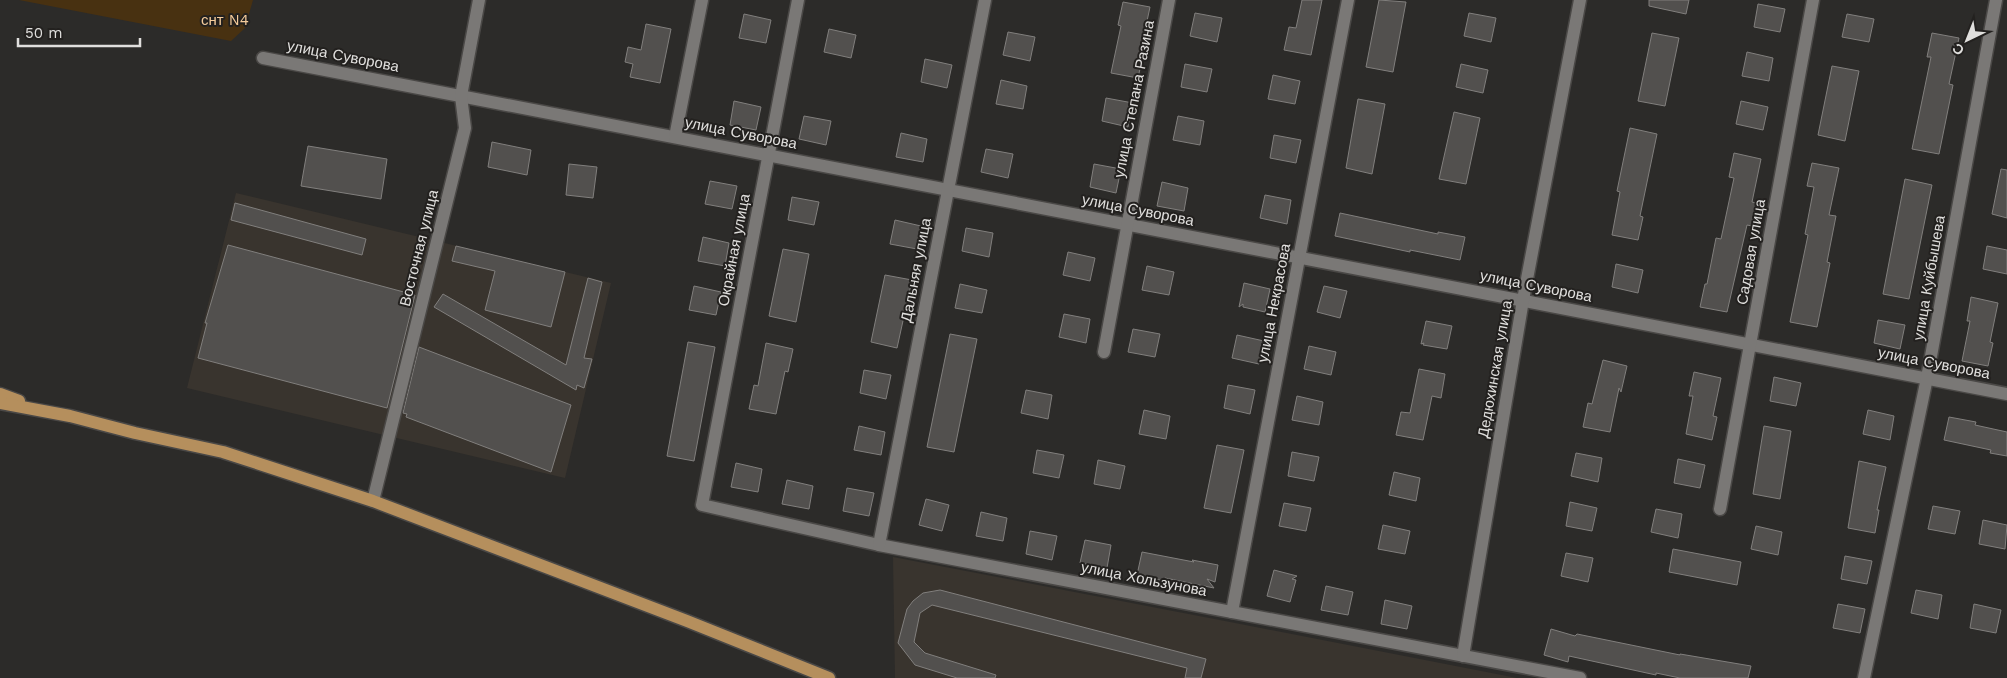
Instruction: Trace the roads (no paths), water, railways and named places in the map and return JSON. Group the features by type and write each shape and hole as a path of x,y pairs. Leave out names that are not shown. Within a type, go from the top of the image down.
{"main road":[{"path":"0,394 45,411"},
{"path":"0,403 45,411 223,452 373,501 687,621 829,678"}],"street":[{"name":"Восточная улица","path":"373,501 465,128 461,96 479,0"},
{"path":"675,137 702,0"},
{"name":"Окрайная улица","path":"702,505 798,0"},
{"name":"Дальняя улица","path":"879,545 985,0"},
{"name":"улица Степана Разина","path":"1104,352 1170,0"},
{"name":"улица Некрасова","path":"1232,612 1348,0"},
{"name":"Дедюхинская улица","path":"1463,656 1523,300 1580,0"},
{"name":"Садовая улица","path":"1720,509 1813,0"},
{"name":"улица Куйбышева","path":"1864,678 1927,378 1996,0"},
{"name":"улица Суворова","path":"263,58 2007,394"},
{"name":"улица Хользунова","path":"702,505 879,545 1580,678"}],"park label":[{"name":"снт N4","path":"225,20"}]}
